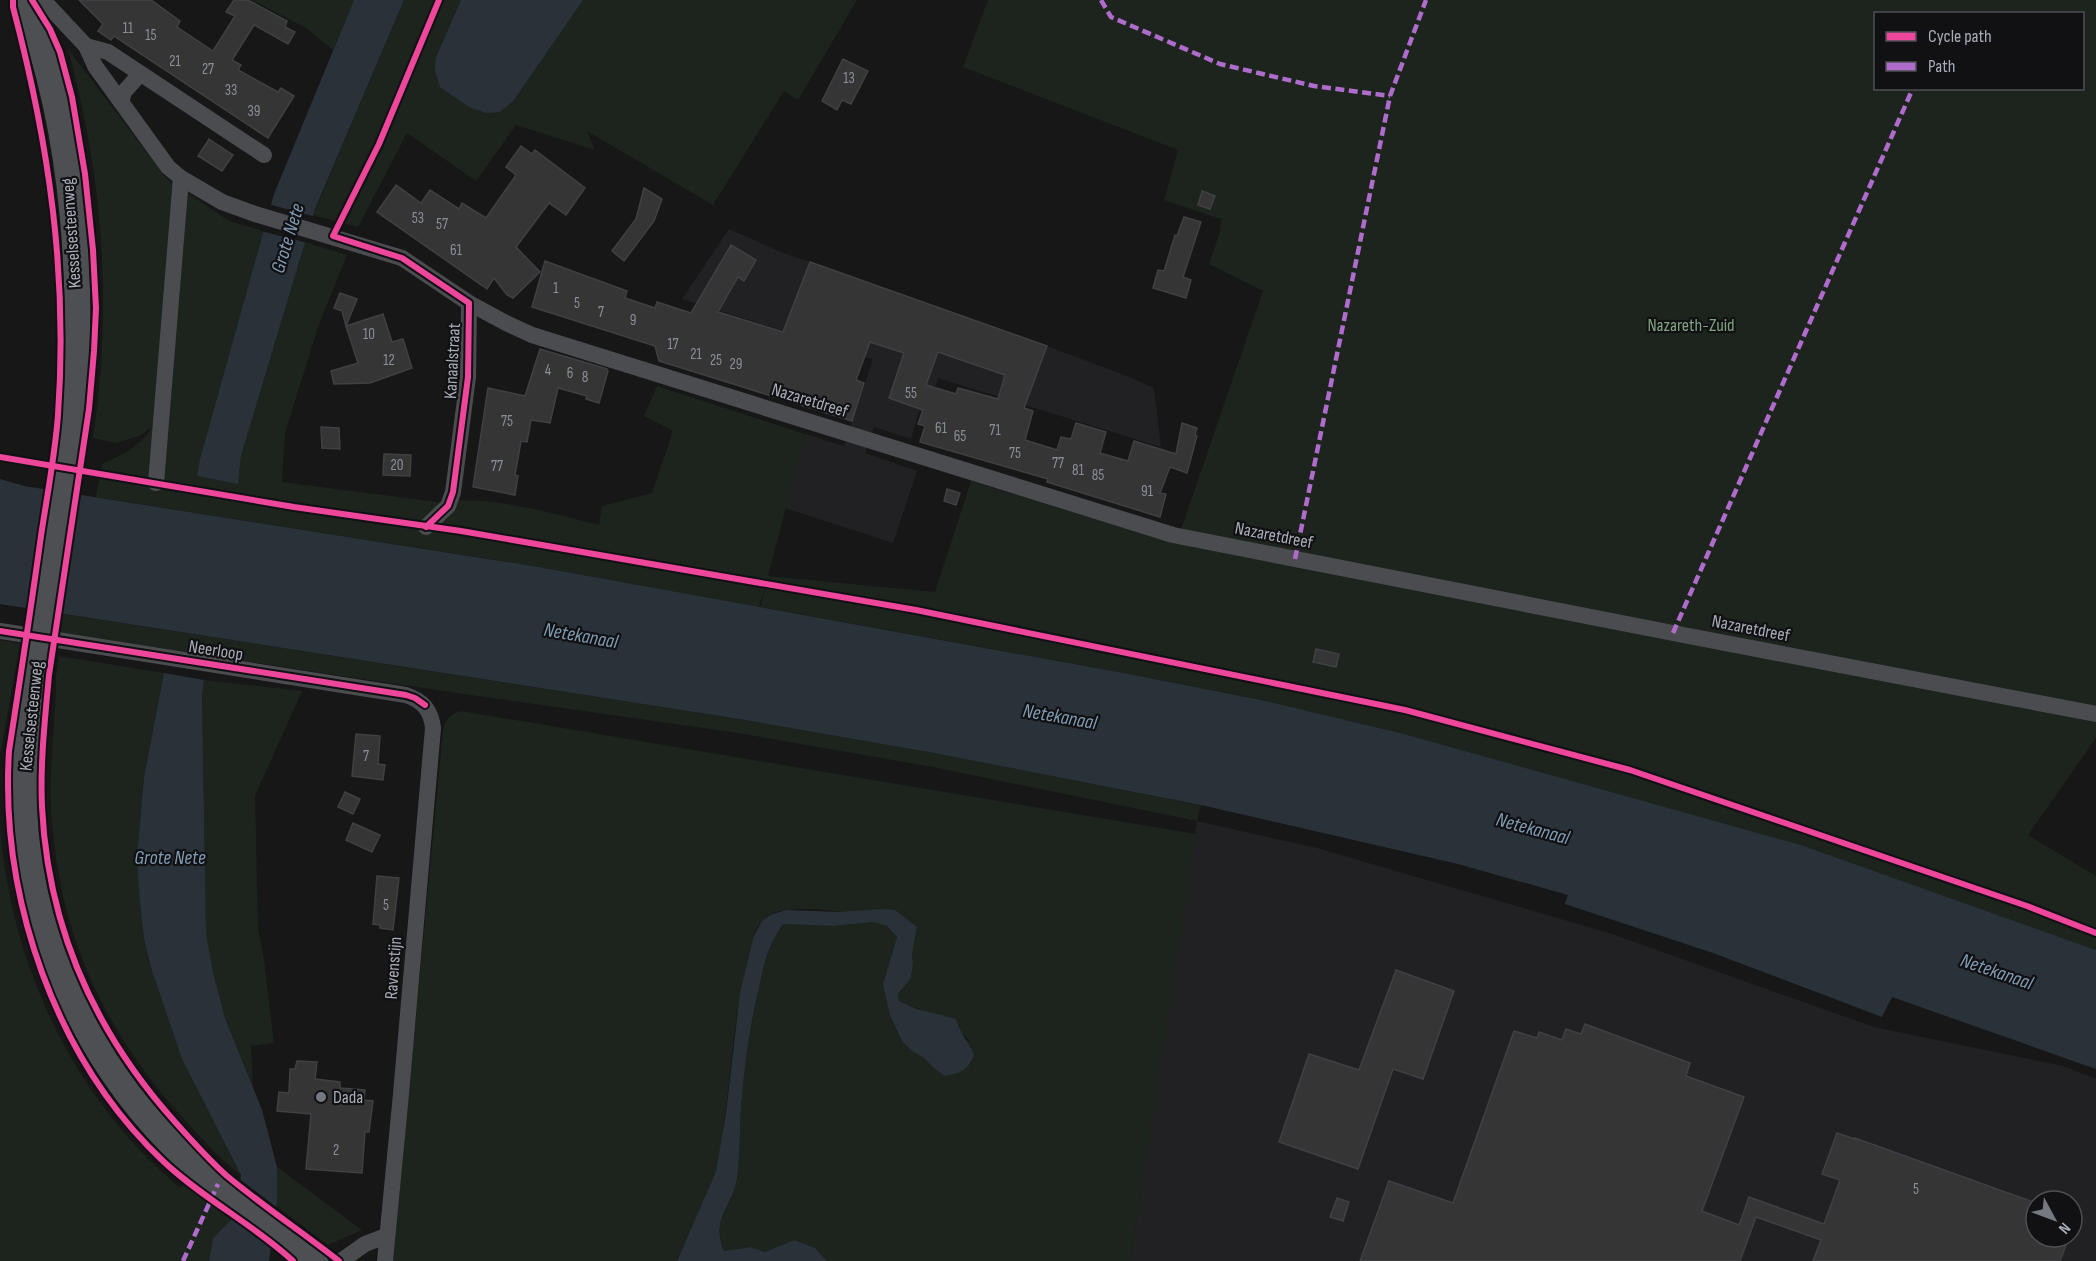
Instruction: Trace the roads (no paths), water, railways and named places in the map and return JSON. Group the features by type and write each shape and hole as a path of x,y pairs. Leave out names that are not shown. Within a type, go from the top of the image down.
{"main road":[{"name":"Kesselsesteenweg","path":"25,0 54,102 70,202 77,322 74,402 35,673 25,761 27,844 43,927 56,964 85,1026 136,1106 182,1154 308,1254"}],"street":[{"name":"Kanaalstraat","path":"43,0 86,46 95,66 168,167 181,178 222,202 262,217 402,258 469,303 468,377 453,492 448,506 426,527"},
{"name":"Kanaalstraat","path":"86,46 108,52 264,154"},
{"path":"121,102 124,92 140,74"},
{"path":"156,483 181,178"},
{"name":"Nazaretdreef","path":"469,303 532,335 1173,535 2096,714"},
{"name":"Neerloop","path":"0,631 406,695 425,705"},
{"name":"Ravenstijn","path":"385,1261 433,728 432,719 425,705"},
{"path":"341,1261 365,1244 386,1236"}],"water":[{"path":"354,0 404,0 315,209 241,456 238,484 197,476 274,194"},
{"path":"461,0 583,0 514,100 500,112 487,113 469,107 440,87 435,71 436,57"},
{"name":"Netekanaal","path":"0,479 24,486 533,566 1266,701 1404,734 1801,845 2096,950 2096,1069 1892,997 1882,1017 1713,953 1565,904 1568,895 1458,864 1201,805 934,753 739,719 0,604"},
{"name":"Grote Nete","path":"164,673 204,680 202,696 206,933 225,1018 262,1110 277,1167 277,1201 269,1261 209,1261 213,1238 234,1217 241,1175 182,1059 152,971 144,939 137,858 144,777"},
{"path":"786,910 840,912 895,910 917,927 912,954 911,978 898,994 899,1001 917,1009 956,1019 974,1055 972,1060 963,1070 945,1076 902,1041 890,1015 883,984 897,937 887,926 874,922 833,926 783,924 767,956 753,1018 743,1083 737,1178 721,1221 720,1240 724,1251 750,1247 765,1252 794,1240 815,1248 827,1261 677,1261 716,1172 726,1113 740,993 753,938 762,921 770,915"}],"place":[{"name":"Dada","path":"321,1097"}],"park label":[{"name":"Nazareth-Zuid","path":"1691,325"}]}
